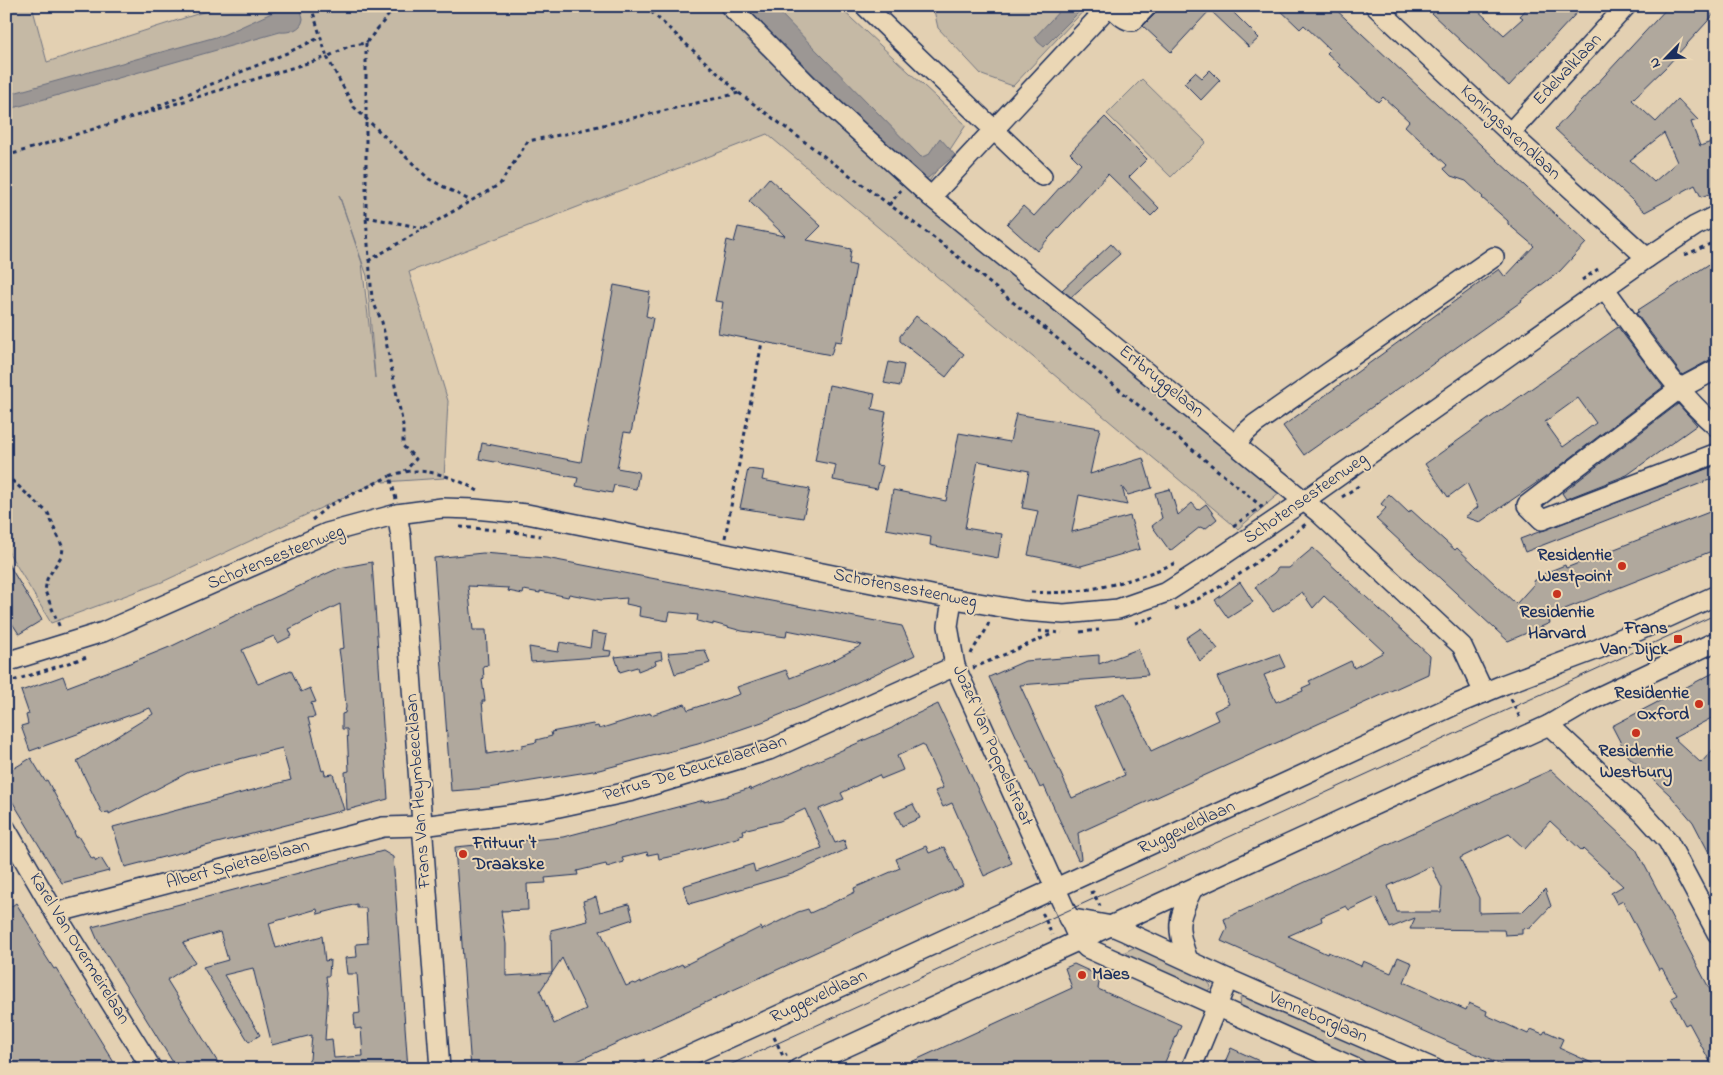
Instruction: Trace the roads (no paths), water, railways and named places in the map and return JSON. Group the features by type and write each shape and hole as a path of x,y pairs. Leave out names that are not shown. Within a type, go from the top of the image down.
{"street":[{"name":"Ertbruggelaan","path":"730,6 814,91 931,197 1306,500 1462,646 1484,693"},
{"path":"865,6 1042,176"},
{"path":"931,197 1110,6 1124,19 1130,21 1133,21 1147,6"},
{"name":"Koningsarendlaan","path":"1375,6 1647,258"},
{"name":"Edelvalklaan","path":"1510,133 1626,6"},
{"name":"Schotensesteenweg","path":"6,662 103,632 327,534 397,506 474,508 526,514 952,599 1024,611 1064,614 1118,609 1167,592 1306,500 1647,258 1695,226 1717,216"},
{"path":"1237,444 1255,424 1494,257"},
{"path":"1604,288 1679,389 1717,427"},
{"path":"1717,369 1679,389 1527,505 1542,520 1717,453"},
{"name":"Frans Van Heymbeecklaan","path":"397,506 401,537 440,1069"},
{"name":"Ruggeveldlaan","path":"660,1069 1484,693 1598,649 1717,595"},
{"name":"Jozef Van Poppelstraat","path":"952,599 948,626 1055,888"},
{"path":"795,1065 817,1065 1073,943 1549,725 1588,702 1717,641"},
{"name":"Petrus De Beuckelaerlaan","path":"422,826 545,810 633,791 769,750 965,667"},
{"path":"1549,725 1643,813 1668,841 1717,933"},
{"name":"Albert Spietaelslaan","path":"55,913 383,827 422,826"},
{"name":"Karel Van Overmeirelaan","path":"6,829 55,913 152,1069"},
{"name":"Venneborglaan","path":"1055,888 1068,918 1073,943 1357,1069"},
{"path":"1188,960 1179,931 1182,912 1192,890"},
{"name":"Venneborglaan","path":"1068,918 1118,923 1228,979 1435,1069"},
{"path":"1191,1069 1228,979"}],"tram line":[{"path":"721,1069 1717,614"}],"place":[{"name":"Residentie Westpoint","path":"1622,566"},
{"name":"Residentie Harvard","path":"1557,594"},
{"name":"Frans Van Dijck","path":"1678,639"},
{"name":"Residentie Oxford","path":"1699,704"},
{"name":"Residentie Westbury","path":"1636,733"},
{"name":"Frituur 't Draakske","path":"463,854"},
{"name":"Maes","path":"1082,975"}]}
